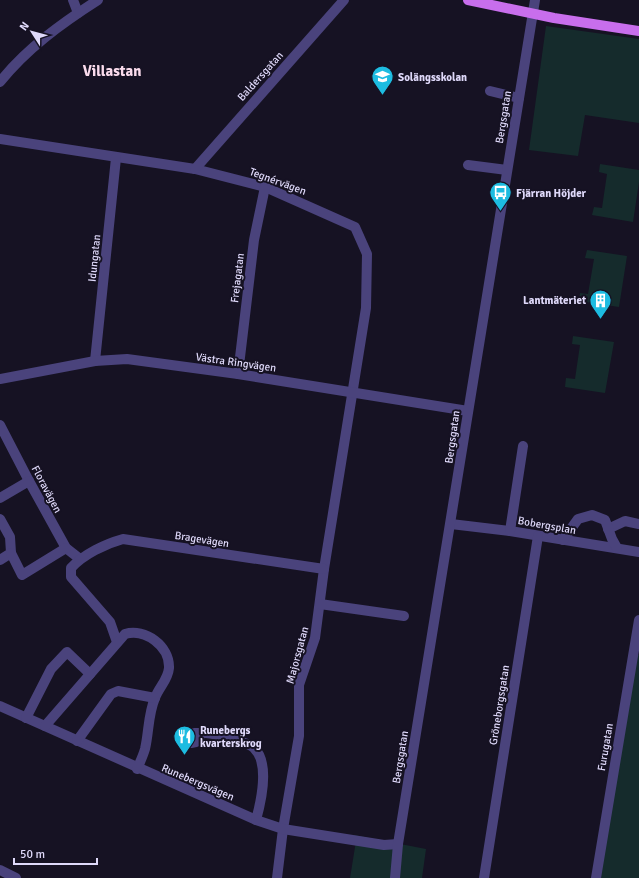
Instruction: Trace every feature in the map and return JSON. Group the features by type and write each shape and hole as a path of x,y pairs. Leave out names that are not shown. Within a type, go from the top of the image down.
{"main road":[{"path":"468,0 532,14 639,31"}],"street":[{"path":"73,0 78,13"},
{"path":"0,82 28,51 78,13 98,0"},
{"name":"Baldersgatan","path":"194,169 344,0"},
{"name":"Bergsgatan","path":"395,878 398,844 451,524 534,0"},
{"path":"490,91 519,98"},
{"name":"Tegnérvägen","path":"0,139 194,169 265,186 355,227 367,254 366,308 354,392"},
{"name":"Idungatan","path":"95,361 116,158"},
{"path":"468,165 507,170"},
{"name":"Frejagatan","path":"238,374 254,240 265,186"},
{"name":"Västra Ringvägen","path":"0,379 95,361 128,359 238,374 468,411"},
{"name":"Majorsgatan","path":"277,878 283,829 299,736 299,685 315,638 324,569 354,392"},
{"name":"Floravägen","path":"0,425 28,482 66,548 80,559"},
{"path":"510,531 523,446"},
{"path":"0,498 28,482"},
{"path":"563,540 578,519 592,515 605,520 618,548"},
{"path":"0,519 10,537 11,553 22,575 66,548"},
{"path":"608,529 625,521 639,524"},
{"name":"Bobergsplan","path":"451,524 510,531 639,552"},
{"name":"Gröneborgsgatan","path":"484,878 538,536"},
{"name":"Bragevägen","path":"80,559 110,543 123,539 324,569"},
{"path":"0,560 11,553"},
{"path":"80,559 71,568 72,577 110,622 117,642"},
{"path":"320,604 404,616"},
{"name":"Furugatan","path":"596,878 639,620"},
{"path":"45,726 125,634 132,632 144,634 162,648 168,657 169,666 168,676 155,698 145,750 137,769"},
{"path":"26,718 49,671 67,652 90,674"},
{"path":"77,741 111,694 118,691 155,698"},
{"name":"Runebergsvägen","path":"0,706 137,769 256,820 283,829 384,845 398,844"},
{"path":"203,731 220,735 248,745 254,748 260,757 262,795 256,820"},
{"path":"0,870 16,878"}],"green space":[{"path":"546,26 639,39 639,123 585,115 578,156 529,150"},
{"path":"600,164 639,170 639,182 633,222 592,215 594,207 602,208 607,174 599,172"},
{"path":"587,250 627,256 619,307 579,301 580,293 588,294 594,259 585,258"},
{"path":"573,336 614,342 605,393 565,387 566,378 575,379 580,345 572,344"},
{"path":"634,654 639,655 639,878 596,878"},
{"path":"354,835 426,849 422,878 350,878 356,841"}],"place":[{"name":"Solängsskolan","path":"382,96"},
{"name":"Fjärran Höjder","path":"500,212"},
{"name":"Lantmäteriet","path":"601,320"},
{"name":"Runebergs kvarterskrog","path":"184,756"}],"district":[{"name":"Villastan","path":"112,71"}]}
